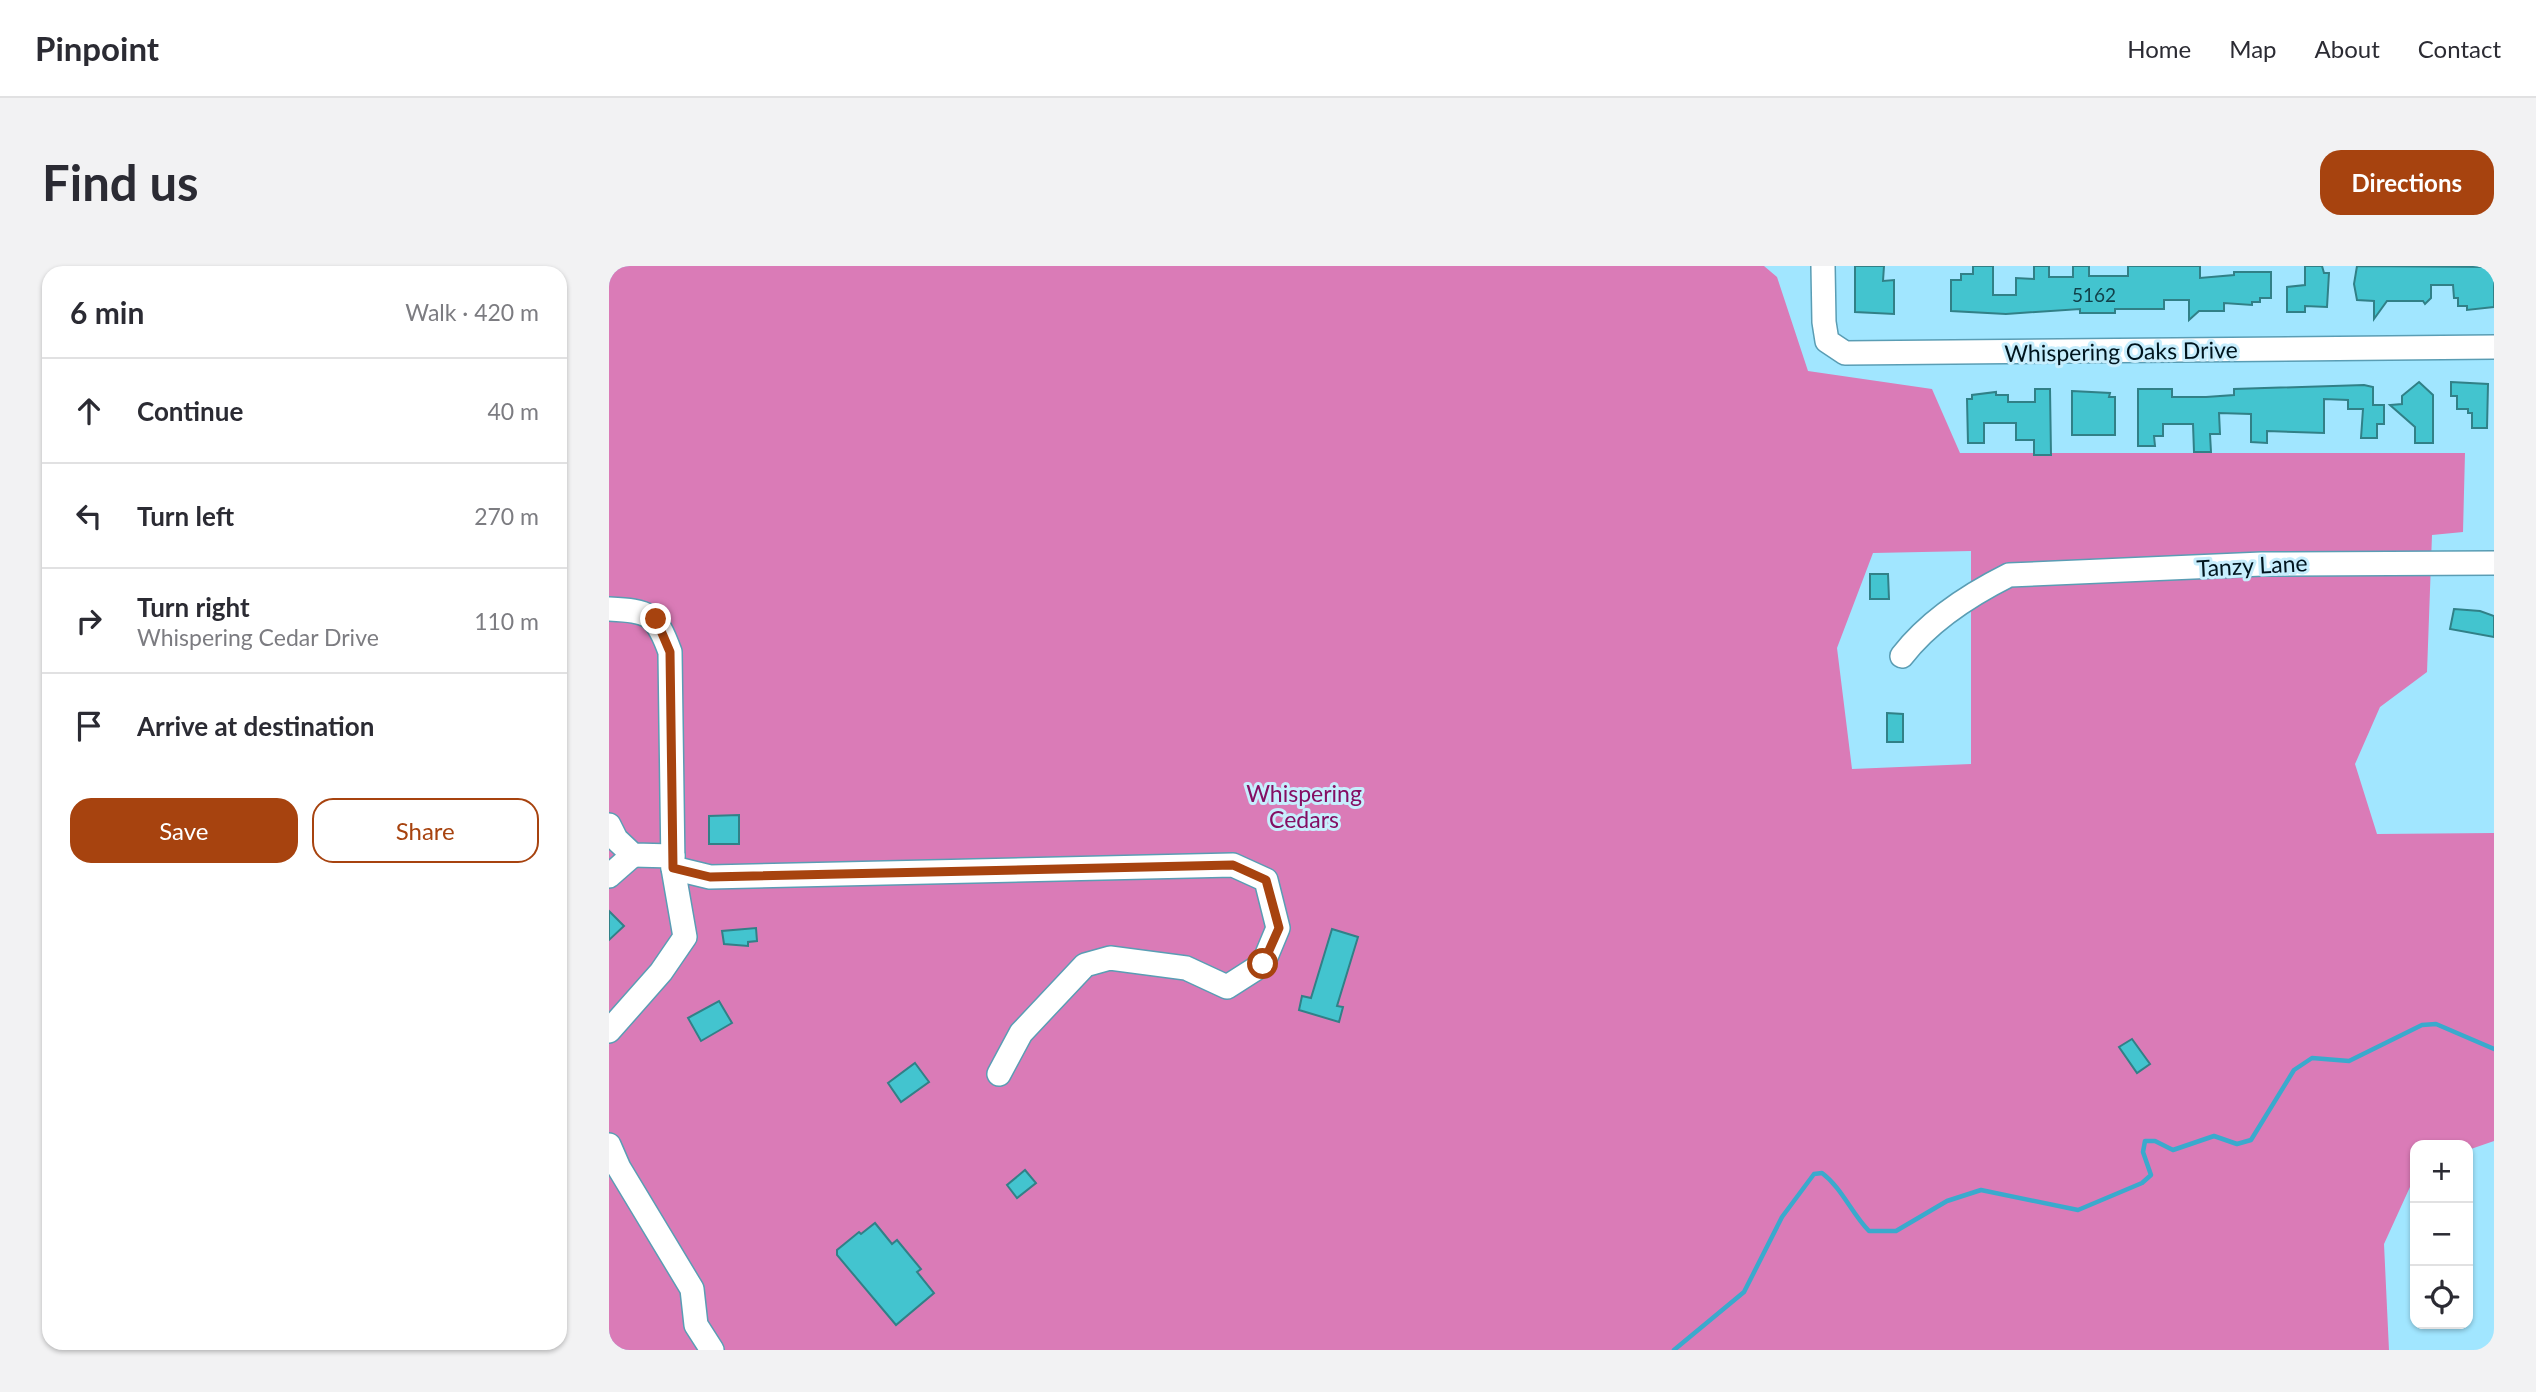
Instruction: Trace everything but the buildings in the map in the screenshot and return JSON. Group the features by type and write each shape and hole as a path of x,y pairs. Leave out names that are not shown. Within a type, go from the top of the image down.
{"street":[{"name":"Whispering Oaks Drive","path":"1823,266 1827,341 1845,353 2494,347"},
{"name":"Tanzy Lane","path":"1902,656 1919,634 1982,589 2009,575 2262,564 2494,563"},
{"path":"609,609 642,611 656,619 670,652 673,862 685,937 661,972 609,1029"},
{"path":"609,825 616,839 633,855 673,862 710,877 1233,865 1266,880 1279,928 1263,964 1227,987 1186,968 1110,958 1085,965 1021,1033 999,1074"},
{"path":"609,876 633,855"},
{"path":"609,1145 619,1168 692,1289 696,1325 712,1350"}],"green space":[{"name":"Whispering Cedars","path":"609,266 1764,266 1777,277 1808,371 1932,389 1960,453 2465,453 2463,532 2432,535 2427,672 2380,707 2355,764 2377,834 2494,833 2494,1141 2473,1148 2473,1140 2410,1140 2410,1187 2384,1244 2389,1350 609,1350","holes":["1971,551 1971,764 1852,769 1837,648 1873,553"]}],"waterway":[{"path":"1674,1350 1744,1292 1782,1217 1814,1174 1822,1173 1829,1179 1869,1231 1896,1231 1947,1201 1981,1190 2078,1210 2142,1183 2151,1175 2143,1152 2145,1141 2155,1141 2173,1150 2214,1136 2237,1144 2251,1140 2294,1070 2312,1058 2349,1061 2422,1025 2436,1024 2494,1049"}],"route":[{"path":"656,619 670,652 673,868 710,877 1233,865 1266,880 1279,928 1263,964"}]}
